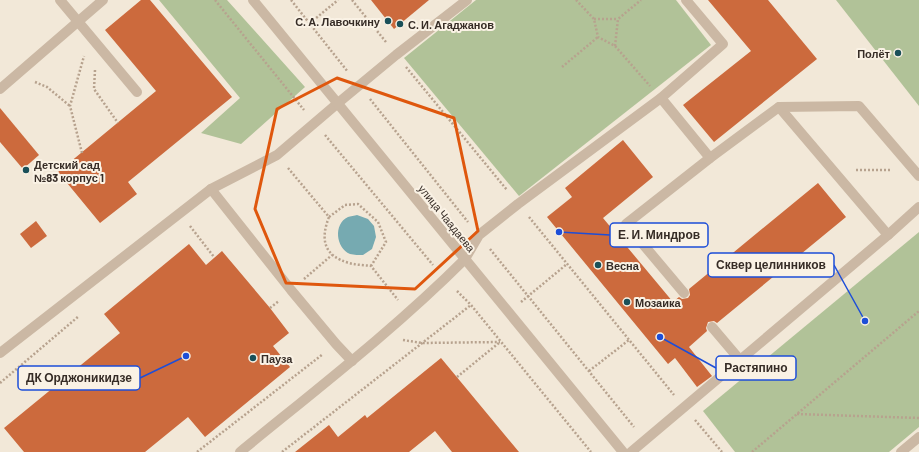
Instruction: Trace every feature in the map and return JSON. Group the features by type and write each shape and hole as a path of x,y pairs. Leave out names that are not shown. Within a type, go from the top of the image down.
{"street":[{"path":"60,0 137,92"},
{"path":"0,89 103,0"},
{"name":"улица Чаадаева","path":"253,0 622,452"},
{"path":"0,353 211,189 277,156 315,122 396,55 467,0"},
{"path":"240,452 352,361 407,313 465,259 479,235 660,98 723,44 686,0"},
{"path":"660,98 710,158"},
{"path":"684,293 626,224 710,158 779,107 859,106 917,173"},
{"path":"779,107 888,235"},
{"path":"211,189 291,290 352,361"},
{"path":"631,452 888,235 919,207"},
{"path":"712,327 740,360"},
{"path":"901,452 919,437"}],"path":[{"path":"215,0 315,122"},
{"path":"310,23 338,0"},
{"path":"352,0 628,340 722,452"},
{"path":"576,0 594,19 598,37 615,46 660,98"},
{"path":"594,19 618,19 641,0"},
{"path":"615,46 618,19"},
{"path":"562,67 598,37"},
{"path":"82,153 70,106 93,40"},
{"path":"93,40 94,89 118,123"},
{"path":"18,74 47,87 70,106"},
{"path":"277,156 329,217"},
{"path":"832,169 917,173"},
{"path":"371,266 386,242 378,222 358,204 345,205 329,217 325,226 324,241 332,255 349,263 371,266 407,313"},
{"path":"188,224 214,257"},
{"path":"489,327 567,264"},
{"path":"282,452 471,305"},
{"path":"752,452 919,311"},
{"path":"379,337 422,343 501,342 457,377"},
{"path":"589,371 628,340"},
{"path":"197,452 336,344"},
{"path":"796,414 919,418"}],"highlighted area":[{"path":"337,78 454,118 478,231 415,289 286,283 255,209 277,109"}],"green space":[{"path":"159,0 227,0 305,87 241,144 201,133 240,98"},
{"path":"476,0 676,0 711,45 519,196 404,58"},
{"name":"Полёт","path":"836,0 919,0 919,106"},
{"path":"919,232 919,427 889,452 735,452 703,411"}],"water":[{"path":"357,215 368,219 374,226 376,237 372,249 363,255 350,254 345,251 339,242 338,236 338,230 343,220"}],"building":[{"path":"141,0 150,0 232,97 128,182 137,194 100,223 58,172 156,91 105,30"},
{"path":"371,0 429,0 394,29"},
{"path":"708,0 768,0 817,59 714,142 683,105 751,51"},
{"path":"0,108 39,155 23,169 0,142"},
{"path":"623,140 653,177 603,218 673,302 679,297 682,299 688,298 690,295 689,289 818,183 846,217 717,323 714,321 708,322 706,328 707,331 689,347 712,376 697,387 675,358 668,364 547,217 572,197 565,188"},
{"path":"36,221 47,236 31,248 20,234"},
{"path":"189,244 206,265 222,251 270,308 289,333 273,346 290,367 205,437 188,417 145,452 24,452 4,428 120,333 104,314"},
{"path":"441,358 519,452 452,452 435,431 409,452 295,452 329,425 338,437 365,415 367,418"}],"place":[{"name":"С. А. Лавочкину","path":"388,21"},
{"name":"С. И. Агаджанов","path":"400,24"},
{"name":"Полёт","path":"898,53"},
{"name":"Детский сад №83 корпус 1","path":"26,170"},
{"name":"Е. И. Миндров","path":"559,232"},
{"name":"Весна","path":"598,265"},
{"name":"Мозаика","path":"627,302"},
{"name":"Сквер целинников","path":"865,321"},
{"name":"Растяпино","path":"660,337"},
{"name":"ДК Орджоникидзе","path":"186,356"},
{"name":"Пауза","path":"253,358"}]}
